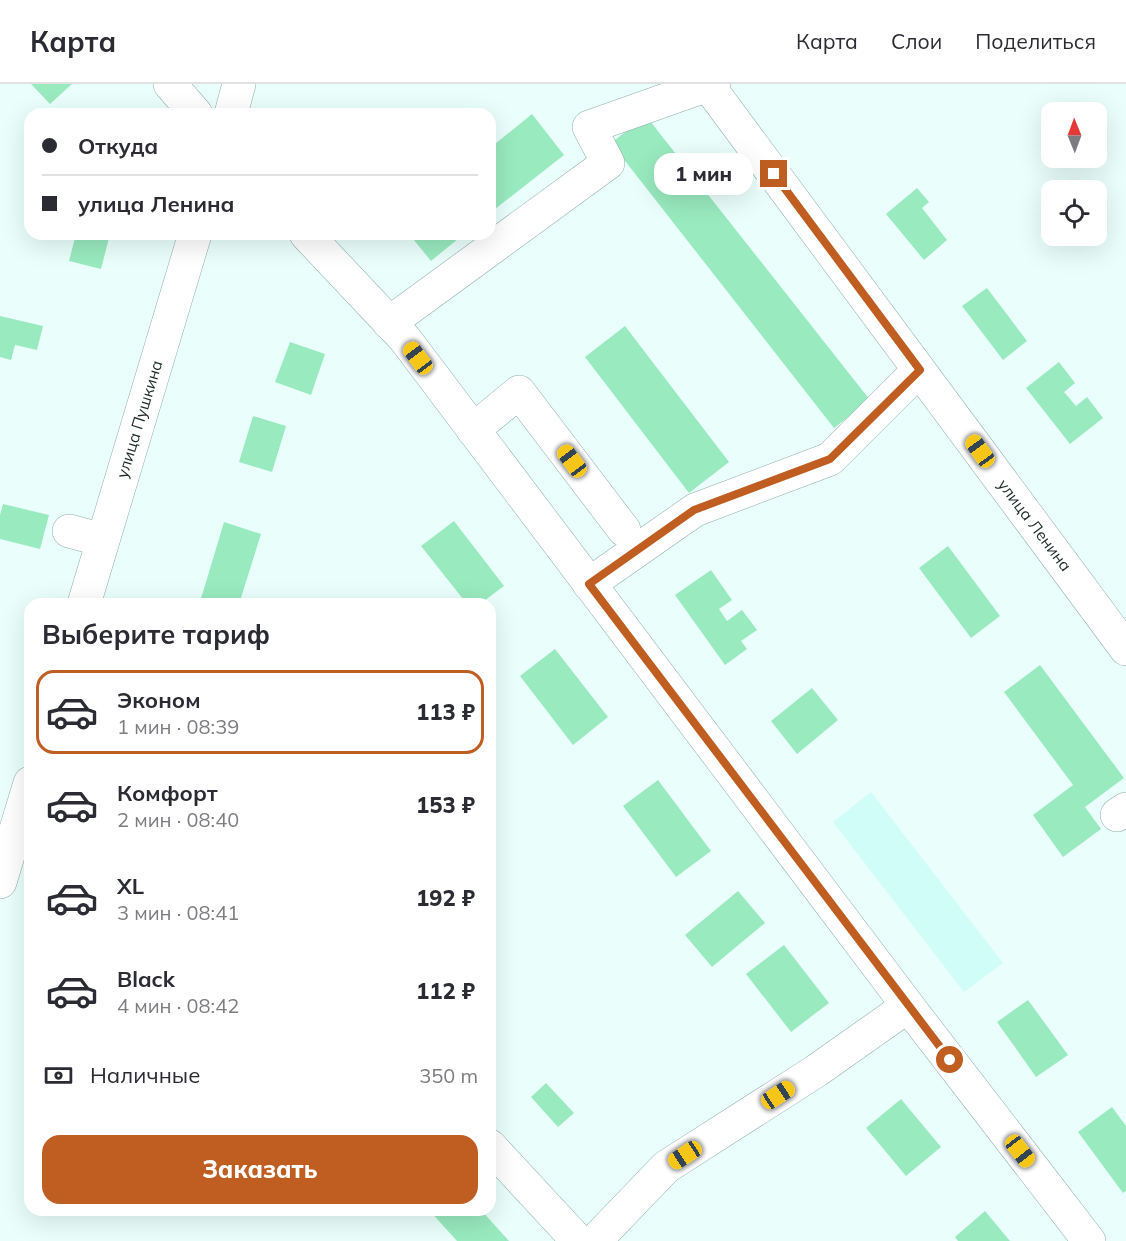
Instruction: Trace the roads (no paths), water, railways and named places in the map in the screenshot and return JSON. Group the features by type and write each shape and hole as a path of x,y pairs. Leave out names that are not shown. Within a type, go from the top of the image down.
{"street":[{"path":"170,84 191,108"},
{"path":"233,108 239,84"},
{"path":"389,323 608,164 589,128 707,84 714,84"},
{"name":"улица Ленина","path":"707,84 1126,649"},
{"name":"улица Пушкина","path":"86,598 193,240"},
{"path":"312,240 405,339 908,1006 1089,1241"},
{"path":"589,584 694,510 830,459 920,370"},
{"path":"473,430 519,392 624,530"},
{"path":"69,531 103,540"},
{"path":"0,882 24,803"},
{"path":"595,1241 666,1167 816,1071 908,1006"},
{"path":"496,1152 578,1241"}]}
